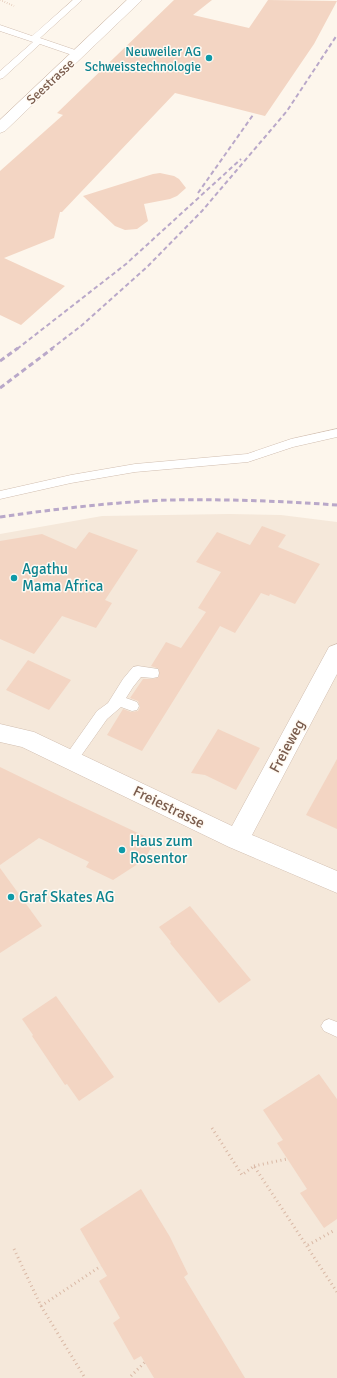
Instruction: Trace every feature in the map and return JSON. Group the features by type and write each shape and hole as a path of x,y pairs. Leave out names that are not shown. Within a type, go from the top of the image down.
{"street":[{"name":"Seestrasse","path":"0,128 135,0"},
{"name":"Freieweg","path":"237,840 337,653"},
{"name":"Freiestrasse","path":"0,733 26,739 71,759 237,840 337,882"}],"lane":[{"path":"0,76 78,0"},
{"path":"0,28 78,54"},
{"path":"0,494 71,479 135,468 248,458 291,443 337,433"},
{"path":"71,759 102,716 118,701 128,683 138,671 153,673"},
{"path":"118,701 132,706"}],"path":[{"path":"0,0 14,6"},
{"path":"212,1128 242,1174 254,1166 287,1159"},
{"path":"254,1166 308,1245 337,1292"},
{"path":"308,1245 335,1230"},
{"path":"14,1249 41,1306 85,1378"},
{"path":"41,1306 101,1266"},
{"path":"132,1377 145,1362"}],"shaded area":[{"path":"229,514 281,515 337,522 337,1378 0,1378 0,534 102,516"}],"building":[{"path":"174,0 212,0 193,15 249,28 268,0 337,1 314,44 265,116 175,93 62,212 60,212 54,238 4,258 65,286 21,325 0,315 0,171 63,115 57,113"},
{"path":"160,173 174,176 179,179 186,188 177,196 170,199 144,204 148,221 137,229 125,230 115,226 83,196 153,174"},
{"path":"262,526 286,535 278,547 320,564 295,604 270,594 269,596 261,593 235,633 220,626 142,751 107,735 123,709 131,712 138,711 140,707 138,701 130,698 143,679 153,679 159,677 159,669 151,666 166,642 181,648 206,612 198,608 221,572 196,562 217,532 250,545"},
{"path":"89,532 138,550 105,600 112,603 96,628 62,616 34,654 0,639 0,541 42,534 76,549"},
{"path":"28,660 71,680 49,710 6,690"},
{"path":"218,729 260,748 236,790 205,775 191,773"},
{"path":"337,759 337,829 306,815"},
{"path":"0,767 155,841 144,860 113,880 86,867 89,862 39,838 0,865"},
{"name":"Graf Skates AG","path":"0,868 42,926 0,953"},
{"path":"190,906 251,980 219,1003 170,943 171,942 159,927"},
{"path":"56,996 114,1077 79,1101 67,1084 65,1085 22,1019"},
{"path":"319,1074 337,1099 337,1219 324,1228 300,1193 307,1189 277,1143 283,1140 263,1110"},
{"path":"141,1189 170,1237 188,1274 184,1277 245,1378 154,1378 141,1356 134,1360 113,1323 120,1318 99,1281 107,1276 80,1229"}],"railway":[{"path":"51,349 81,326 148,266 202,211 287,111 337,35"},
{"path":"198,193 253,115"},
{"path":"17,349 126,264 241,159"},
{"path":"0,361 18,348"},
{"path":"0,388 53,348"},
{"path":"0,517 85,506 170,500 295,502 337,505"}],"place":[{"name":"Neuweiler AG Schweisstechnologie","path":"209,58"},
{"name":"Agathu Mama Africa","path":"14,578"},
{"name":"Haus zum Rosentor","path":"122,850"},
{"name":"Graf Skates AG","path":"11,897"}]}
